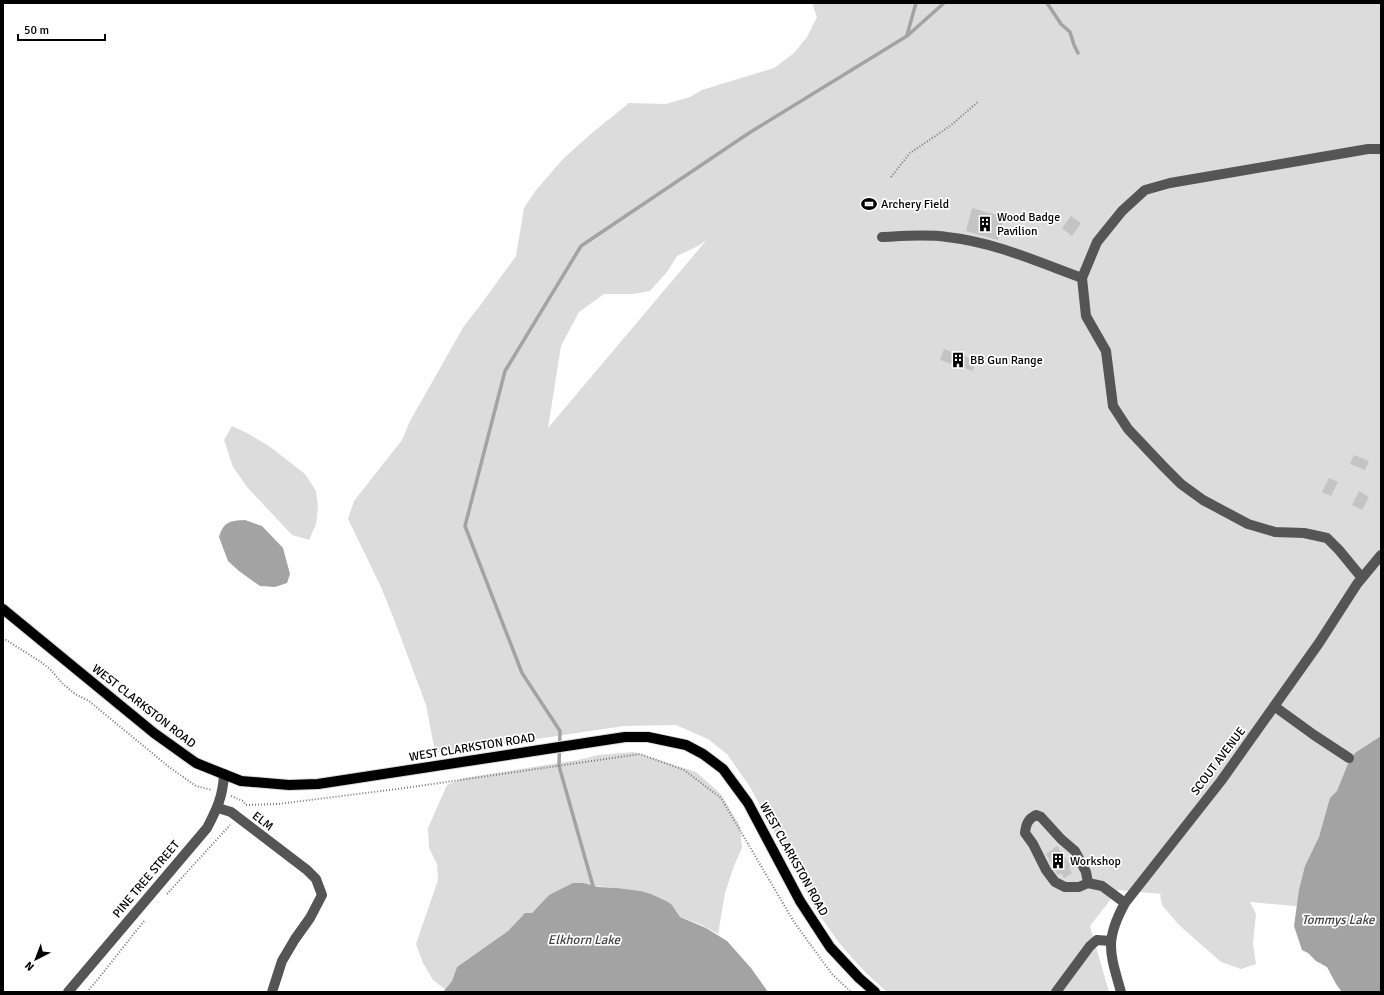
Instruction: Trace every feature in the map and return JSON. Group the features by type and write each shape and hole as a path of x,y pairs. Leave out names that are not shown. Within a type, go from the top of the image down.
{"main road":[{"name":"WEST CLARKSTON ROAD","path":"3,609 154,733 196,763 241,781 289,785 318,784 625,737 648,736 686,745 703,754 723,769 748,803 800,901 830,947 859,978 875,992"}],"street":[{"path":"1362,578 1326,538 1304,533 1275,532 1248,524 1203,500 1181,484 1128,429 1113,406 1106,351 1086,316 1082,278 1097,242 1122,211 1145,190 1170,183 1368,148 1381,149"},
{"path":"882,237 947,237 982,243 1027,257 1082,278"},
{"name":"SCOUT AVENUE","path":"1121,992 1111,955 1111,941 1116,920 1125,903 1221,780 1319,643 1362,578 1381,555"},
{"path":"1274,706 1349,758"},
{"name":"PINE TREE STREET","path":"68,992 207,828 218,808 224,788 224,774"},
{"name":"ELM","path":"218,808 231,812 291,858 316,879 322,895 310,918 282,961 272,992"},
{"path":"1088,883 1086,872 1075,851 1061,840 1041,817 1036,815 1030,818 1025,832 1046,870 1055,882 1065,888 1079,887 1088,883 1102,886 1125,903"},
{"path":"1056,992 1090,946 1097,940 1111,941"}],"path":[{"path":"891,177 910,153 950,126 979,101"},
{"path":"404,788 640,754 684,770 721,798 794,922 834,976 851,992"},
{"path":"167,894 243,811 246,805"},
{"path":"87,992 147,917"}],"shaded area":[{"path":"812,3 1381,3 1381,965 1339,910 1250,902 1256,914 1253,943 1256,964 1241,969 1221,962 1179,925 1162,905 1160,895 1162,894 1118,890 1090,926 1109,992 887,992 865,972 840,944 815,909 750,787 727,754 708,739 676,725 624,726 455,751 435,752 426,705 381,587 348,519 354,501 402,440 410,421 464,326 516,256 524,208 536,190 564,158 629,103 666,104 690,97 702,90 774,68 794,53 807,37 817,17","holes":["705,242 548,428 561,346 579,312 604,294 633,294 650,291 667,272 677,256"]},
{"path":"232,426 269,446 305,474 316,491 318,507 316,524 309,540 292,535 247,487 233,467 224,440"},
{"path":"634,752 696,772 721,794 740,826 742,848 725,893 718,934 702,925 680,917 672,905 651,894 641,891 593,886 563,889 549,895 532,913 527,913 521,917 508,931 457,967 452,981 445,989 433,980 423,963 416,944 438,880 437,864 429,848 428,828 447,785 464,778 578,760 598,755"}],"water":[{"path":"245,520 262,526 283,548 290,574 287,583 275,587 260,586 228,561 219,537 221,532 228,523"},
{"name":"Tommys Lake","path":"1381,736 1381,992 1342,992 1327,967 1316,961 1308,953 1302,950 1294,926 1299,890 1305,866 1319,837 1330,798 1337,791 1348,764 1355,753"},
{"name":"Elkhorn Lake","path":"573,883 641,891 668,902 672,905 680,917 706,928 727,941 751,968 768,992 443,992 452,981 457,967 508,931 525,913 532,913 549,895"}],"building":[{"name":"Wood Badge Pavilion","path":"972,208 1004,217 998,240 966,231"},
{"path":"1071,216 1081,223 1072,236 1062,228"},
{"name":"BB Gun Range","path":"944,349 976,360 973,371 940,360"},
{"path":"1354,455 1369,461 1365,470 1350,464"},
{"path":"1329,478 1338,482 1331,496 1322,492"},
{"path":"1359,491 1369,497 1362,510 1352,505"},
{"name":"Workshop","path":"1057,846 1071,866 1069,868 1072,873 1064,878 1061,873 1058,875 1046,854"}],"waterway":[{"path":"907,35 916,3"},
{"path":"593,886 559,766 560,731 522,673 465,526 505,371 581,246 749,133 907,36 944,3"},
{"path":"1047,3 1061,24 1070,32 1078,53"}],"place":[{"name":"Archery Field","path":"869,204"},
{"name":"Wood Badge Pavilion","path":"985,224"},
{"name":"BB Gun Range","path":"958,360"},
{"name":"Workshop","path":"1058,861"}]}
